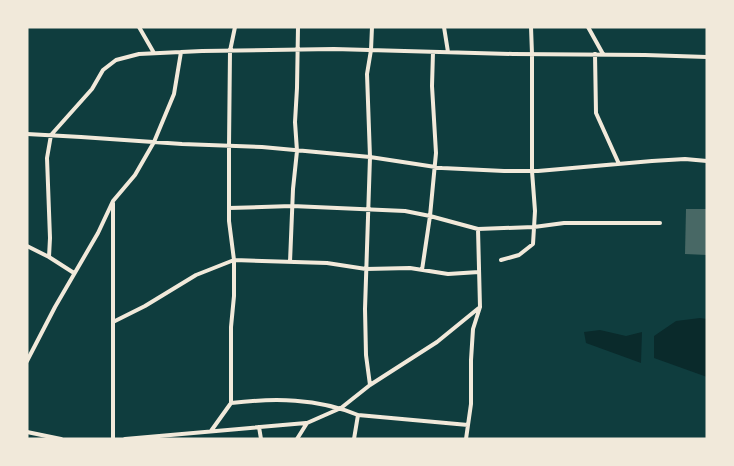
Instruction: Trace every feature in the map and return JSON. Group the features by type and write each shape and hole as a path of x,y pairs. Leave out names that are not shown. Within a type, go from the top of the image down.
{"street":[{"path":"139,27 154,53"},
{"path":"212,431 231,402 234,260 229,221 230,51 235,27"},
{"path":"290,262 297,151 295,122 298,27"},
{"path":"370,384 366,355 365,309 370,157 368,74 372,27"},
{"path":"444,27 448,52"},
{"path":"501,260 519,255 533,244 535,212 532,171 531,27"},
{"path":"588,27 604,54"},
{"path":"49,257 47,158 51,135 92,89 103,70 116,60 154,53 297,50 707,57"},
{"path":"27,361 39,335 98,233 113,201 135,175 154,142 174,94 181,52"},
{"path":"422,270 435,167 433,52"},
{"path":"595,54 596,113 619,164"},
{"path":"27,134 262,147 370,157 435,167 504,171 532,171 685,159 707,161"},
{"path":"113,201 113,439"},
{"path":"229,208 292,206 405,211 478,229 534,227 564,223 660,224"},
{"path":"466,439 471,404 472,329 480,306 478,229"},
{"path":"27,246 74,273"},
{"path":"113,322 145,306 196,275 234,260 327,263 366,269 410,268 448,274 479,272"},
{"path":"125,439 307,423 341,408 370,384 437,342 480,306"},
{"path":"231,402 252,400 315,402 358,415 468,425"},
{"path":"354,439 358,415"},
{"path":"297,439 307,423"},
{"path":"259,427 261,439"},
{"path":"27,432 61,439"}],"water":[{"path":"707,319 707,377 654,358 654,336 676,321"},
{"path":"600,330 626,336 642,332 641,363 586,343 584,332"}],"building":[{"path":"686,209 707,209 707,255 685,254"}]}
